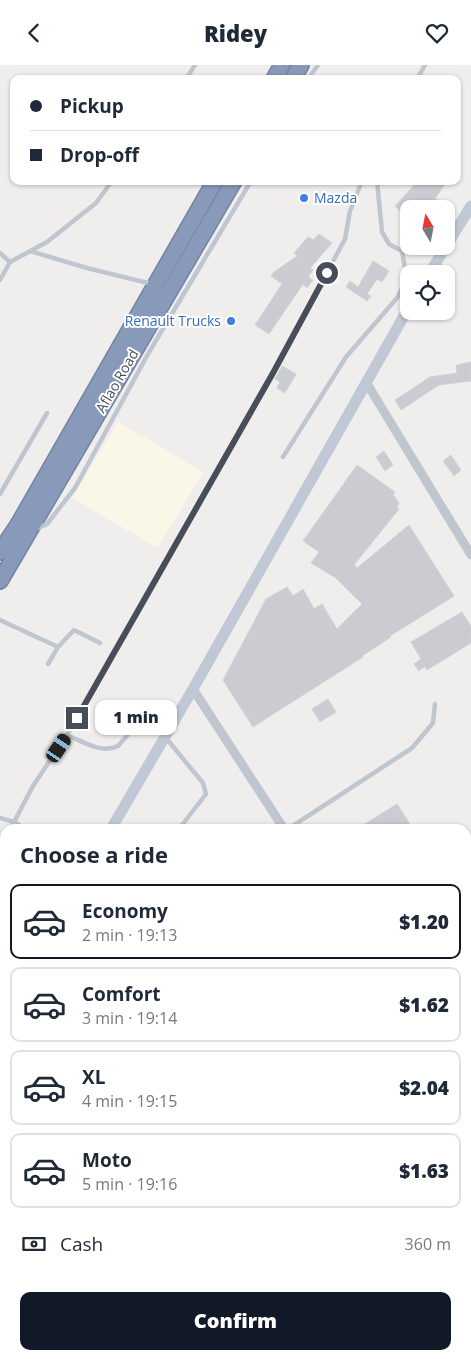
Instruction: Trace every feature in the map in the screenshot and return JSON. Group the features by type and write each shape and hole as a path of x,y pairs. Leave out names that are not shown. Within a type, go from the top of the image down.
{"highway":[{"name":"Aflao Road","path":"0,552 18,525 213,185"},
{"name":"Aflao Road","path":"0,581 232,185"}],"street":[{"path":"435,265 471,206"},
{"path":"114,824 193,689 402,320"},
{"path":"366,382 471,555"},
{"path":"193,689 281,824"}],"lane":[{"path":"0,280 10,262 47,242 96,203 109,185"},
{"path":"30,532 47,524 74,488 148,354 249,185"},
{"path":"12,824 33,786 68,735 273,373 345,239 350,211 360,185"},
{"path":"283,457 346,357 397,298 407,279 402,251 389,244 382,232 377,185"},
{"path":"30,251 87,269 155,285"},
{"path":"0,253 10,262"},
{"path":"0,494 47,413"},
{"path":"0,620 58,647"},
{"path":"48,664 58,647 74,630 100,643"},
{"path":"296,824 412,747 433,723 435,703"},
{"path":"68,735 102,749 111,749 118,745 154,705"},
{"path":"165,737 203,783 206,791 206,794 183,824"},
{"path":"0,818 14,821 18,824"}],"shaded area":[{"path":"118,422 203,472 158,548 72,498"}],"building":[{"path":"414,185 444,185 435,199 438,200 401,200"},
{"path":"400,201 400,210 395,206"},
{"path":"319,234 332,243 310,268 313,270 308,277 313,280 307,288 303,284 269,334 255,325 282,284 271,276 297,256 294,253 308,237 313,240"},
{"path":"373,261 389,271 382,282 377,279 367,294 371,296 367,301 346,287 350,281 358,287"},
{"path":"471,362 471,381 439,385 401,410 395,400 430,377 457,373 456,365"},
{"path":"282,366 296,374 285,393 277,388 280,382 275,379"},
{"path":"384,451 393,465 385,471 376,457"},
{"path":"451,455 461,470 454,476 443,461"},
{"path":"357,465 395,492 393,495 399,503 397,508 399,509 354,565 357,568 409,525 454,596 253,727 223,680 266,599 287,587 293,596 303,589 314,609 322,604 337,629 362,604 336,578 311,563 319,552 303,541"},
{"path":"462,612 471,626 471,643 427,670 425,666 419,671 414,664 421,659 411,642"},
{"path":"328,699 336,712 320,722 312,709"},
{"path":"397,804 410,824 365,824"}],"place":[{"name":"Mazda","path":"304,198"},
{"name":"Renault Trucks","path":"231,321"}],"route":[{"path":"77,718 157,580 327,273"}]}
